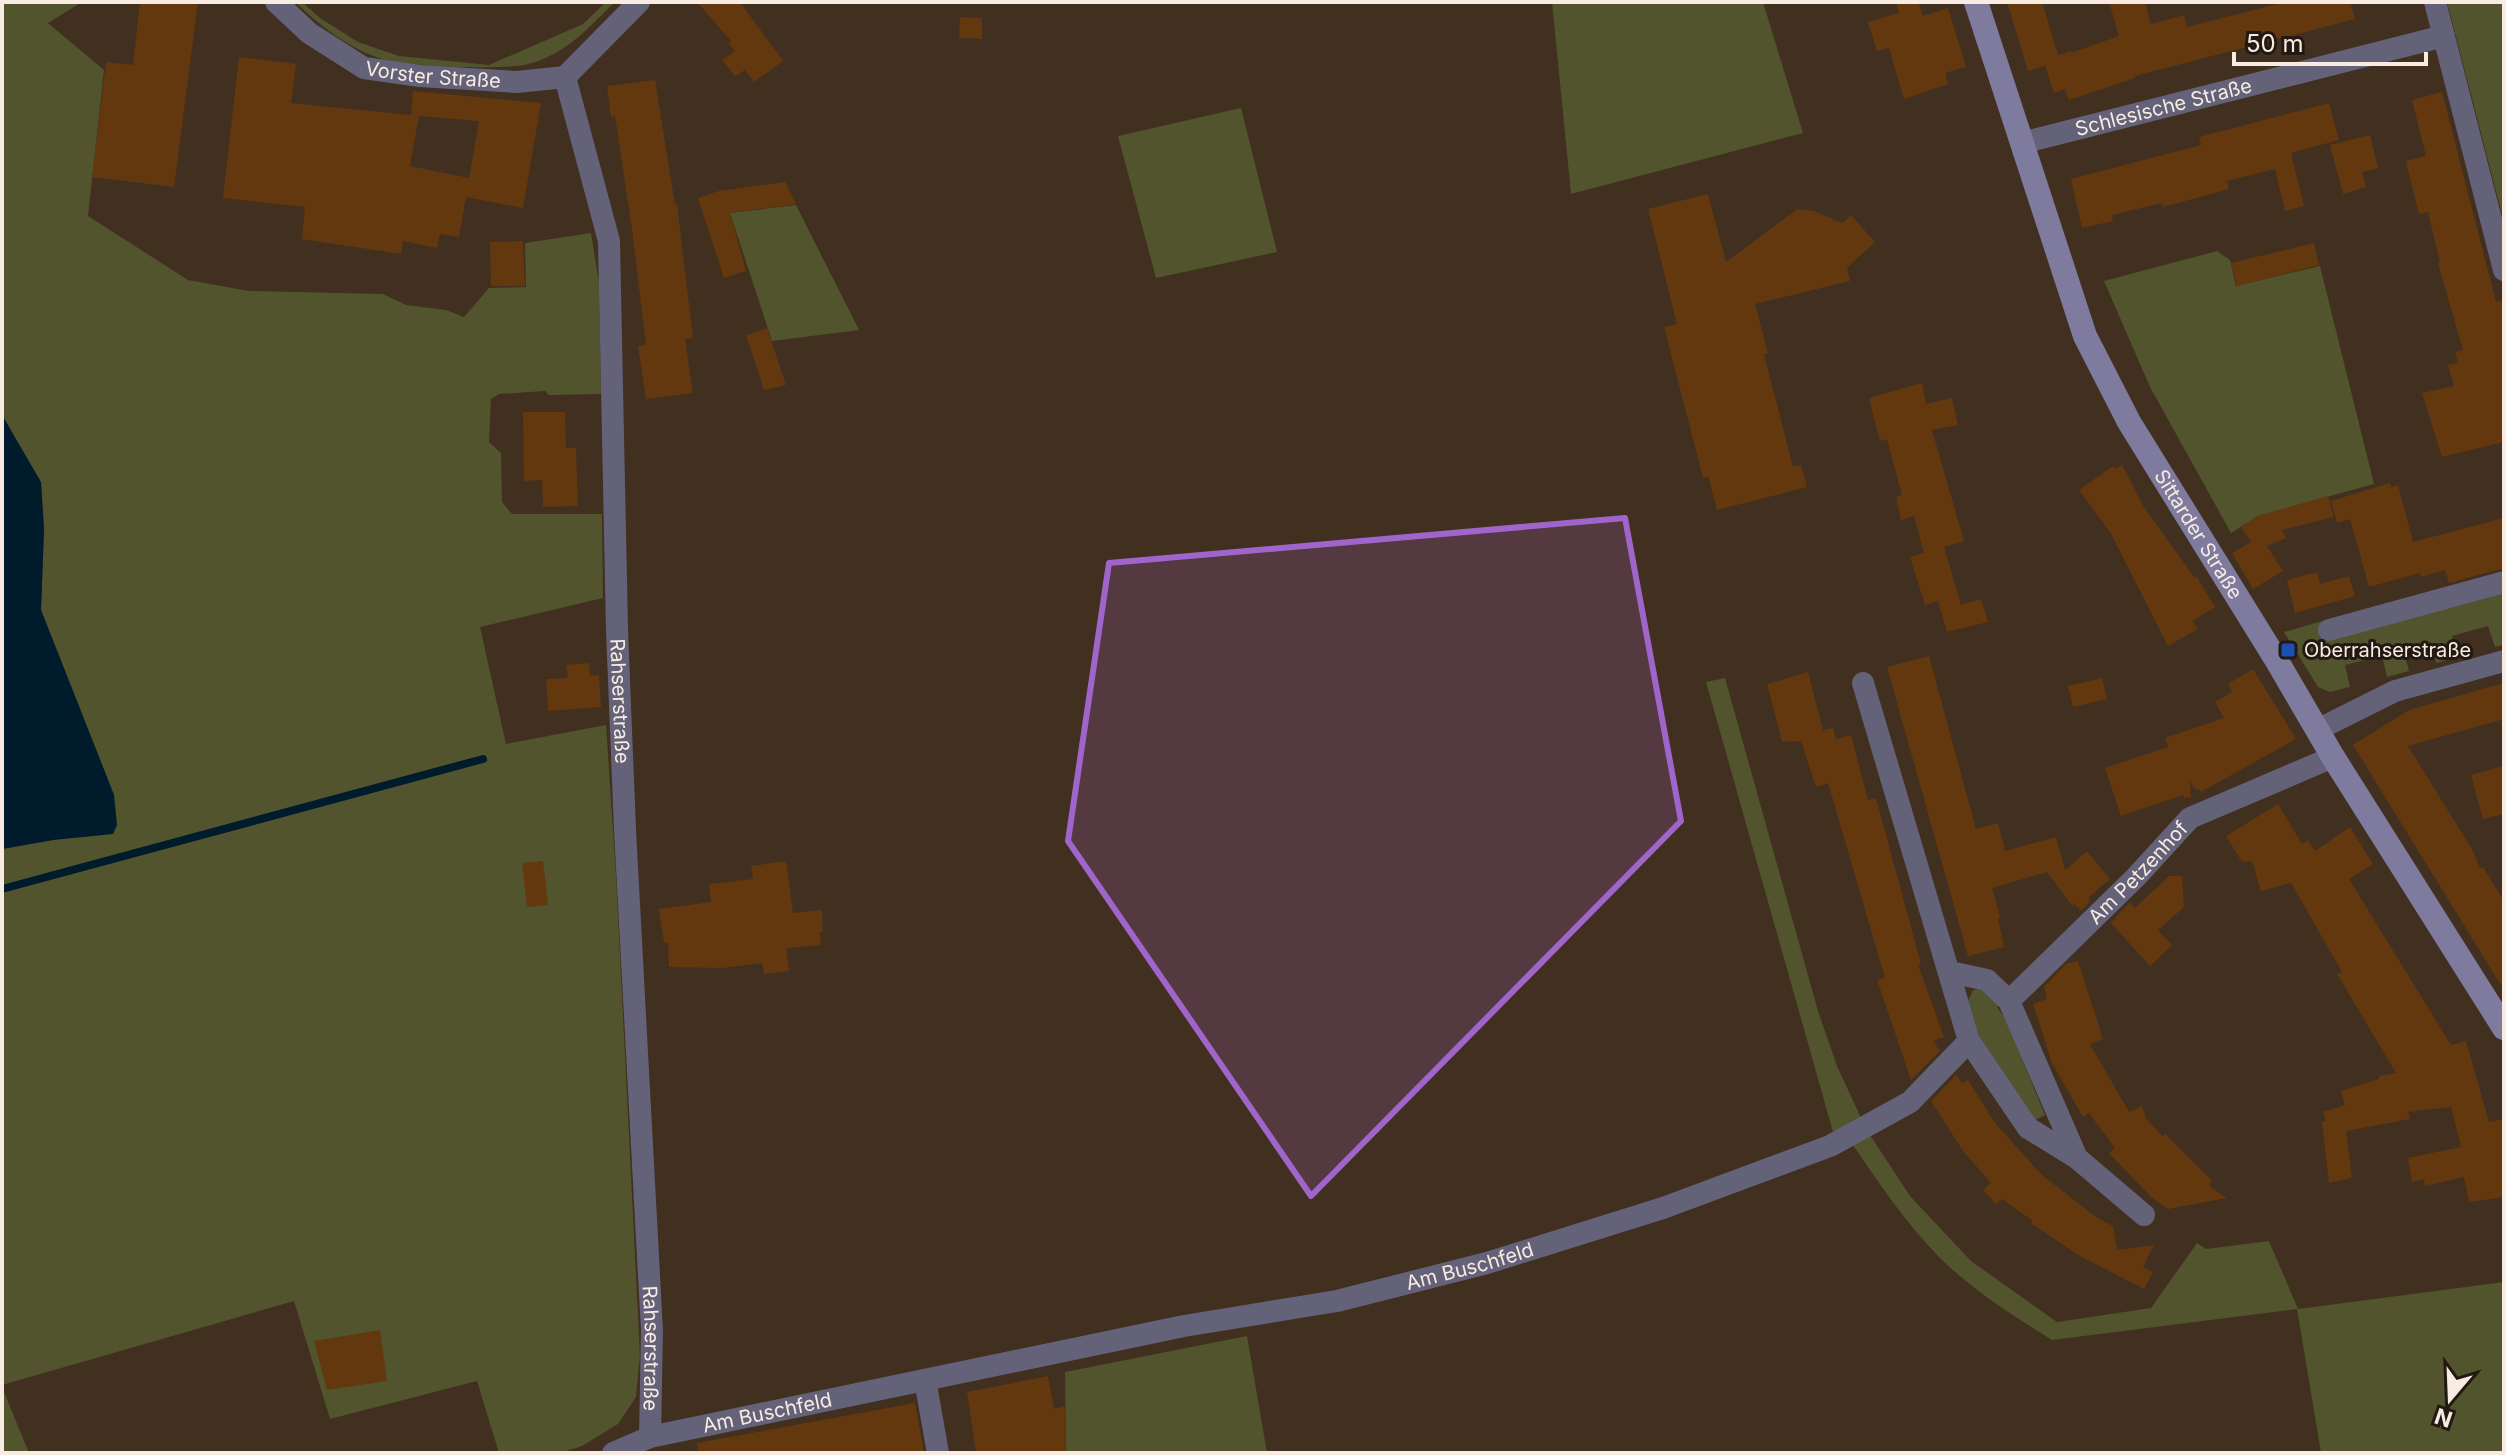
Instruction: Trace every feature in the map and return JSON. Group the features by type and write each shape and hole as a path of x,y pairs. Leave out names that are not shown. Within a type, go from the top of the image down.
{"street":[{"name":"Vorster Straße","path":"276,2 309,33 364,68 420,76 517,82 565,77"},
{"path":"565,77 639,2"},
{"name":"Sittarder Straße","path":"1976,2 2085,336 2129,422 2333,757 2504,1028"},
{"path":"2435,2 2504,270"},
{"name":"Schlesische Straße","path":"2022,143 2444,36"},
{"name":"Rahserstraße","path":"565,77 609,241 617,630 652,1331 650,1437"},
{"path":"2329,630 2504,582"},
{"path":"2317,730 2395,691 2504,661"},
{"path":"1863,683 1969,1041 2028,1128 2077,1158 2144,1215"},
{"name":"Am Petzenhof","path":"2009,1001 2136,877 2190,818 2333,757"},
{"path":"1950,972 1987,980 2009,1001 2077,1158"},
{"name":"Am Buschfeld","path":"613,1453 650,1437 1184,1326 1337,1301 1487,1263 1663,1208 1844,1138 1910,1102 1969,1041"},
{"path":"925,1380 938,1453"}],"highlighted area":[{"path":"1625,518 1681,821 1311,1196 1068,841 1109,563"}],"green space":[{"path":"2,2 82,2 48,23 104,70 88,216 188,280 249,291 383,294 406,305 446,310 464,317 489,288 526,287 525,243 591,233 599,283 601,394 549,395 545,391 499,394 491,399 489,442 501,453 502,502 512,514 602,514 603,598 480,627 506,744 606,725 640,1355 636,1397 618,1424 582,1446 560,1453 499,1453 477,1381 330,1419 294,1301 2,1385 2,849 53,840 114,795 41,610 44,529 41,483 2,415"},
{"path":"295,2 302,2 320,18 358,42 399,56 489,65 583,24 606,2 615,2 578,37 546,58 511,67 472,67 406,63 376,57 333,34"},
{"path":"1552,2 1763,2 1803,133 1571,194"},
{"path":"2447,2 2504,2 2504,222"},
{"path":"1241,108 1277,252 1156,278 1118,136"},
{"path":"796,205 859,330 772,341 730,213"},
{"path":"2217,251 2230,260 2236,286 2320,266 2374,484 2258,516 2231,533 2150,387 2104,281"},
{"path":"2504,590 2504,645 2495,647 2488,626 2452,636 2457,657 2436,663 2431,642 2403,649 2409,671 2387,677 2382,656 2345,665 2350,687 2330,692 2318,687 2284,632 2322,621 2327,639"},
{"path":"1725,678 1818,1011 1837,1066 1862,1120 1833,1132 1706,682"},
{"path":"1986,988 2002,1002 1997,1007 2005,1018 2045,1115 2032,1122 1981,1042 1968,1001 1973,990"},
{"path":"1870,1135 1910,1196 1971,1261 2057,1322 2151,1308 2197,1243 2206,1249 2269,1241 2298,1309 2504,1282 2504,1453 2321,1453 2297,1309 2052,1340 1978,1291 1926,1243 1852,1144"},
{"path":"1247,1336 1267,1453 1066,1453 1065,1372"},
{"path":"2,1387 29,1453 2,1453"}],"water":[{"path":"2,415 41,482 44,529 41,610 114,795 117,825 113,834 2,849"}],"building":[{"path":"140,2 198,2 174,187 92,177 106,62 133,65"},
{"path":"697,2 740,2 783,61 754,82 745,70 735,76 722,60 735,51 729,44 731,41"},
{"path":"1896,2 1918,2 1923,16 1948,8 1966,67 1945,73 1948,84 1904,99 1889,48 1877,51 1868,22 1899,13"},
{"path":"2007,2 2042,2 2058,55 2119,36 2109,2 2145,2 2151,24 2184,15 2187,27 2285,2 2350,2 2355,19 2135,76 2069,100 2065,89 2054,93 2045,66 2028,71"},
{"path":"960,17 982,18 982,39 959,38"},
{"path":"239,57 296,64 291,103 411,115 413,91 541,103 523,208 466,197 459,237 440,234 437,248 403,241 401,254 302,239 305,207 223,198","holes":["419,116 479,121 469,178 410,166"]},
{"path":"655,80 677,204 693,338 685,339 693,393 646,399 638,346 646,345 632,229 615,116 611,117 607,86"},
{"path":"2442,92 2496,302 2504,300 2504,442 2442,457 2422,393 2454,386 2448,365 2458,363 2455,352 2463,350 2438,263 2428,212 2419,214 2406,161 2426,156 2412,100"},
{"path":"2329,103 2339,140 2291,153 2304,206 2285,211 2275,169 2227,181 2229,189 2163,207 2162,203 2112,215 2113,221 2082,228 2071,179 2201,145 2199,137"},
{"path":"2370,135 2378,168 2362,172 2366,187 2343,194 2330,145"},
{"path":"785,182 796,204 730,213 746,271 724,278 698,198 719,191"},
{"path":"1708,194 1726,262 1797,209 1814,211 1842,223 1851,215 1875,242 1847,268 1850,281 1755,304 1768,353 1764,354 1793,467 1801,465 1807,487 1717,510 1708,476 1703,478 1664,327 1677,324 1648,209"},
{"path":"523,241 525,286 491,286 490,242"},
{"path":"2314,243 2319,265 2237,286 2231,263"},
{"path":"767,328 786,385 764,390 746,335"},
{"path":"1922,383 1926,404 1952,398 1958,425 1932,430 1964,541 1944,547 1961,605 1981,599 1988,622 1947,632 1938,601 1925,605 1910,557 1924,553 1914,516 1901,520 1896,497 1902,495 1887,439 1880,441 1869,398"},
{"path":"523,412 565,412 566,448 576,448 578,506 543,507 542,480 524,481"},
{"path":"2122,465 2144,507 2197,577 2215,607 2192,621 2198,629 2168,646 2110,532 2079,490 2113,466 2116,469"},
{"path":"2390,483 2391,487 2398,485 2413,542 2504,518 2504,568 2449,583 2445,570 2421,577 2420,573 2369,587 2350,519 2337,523 2331,501"},
{"path":"2328,496 2334,517 2282,530 2286,538 2267,546 2283,571 2253,589 2232,553 2251,542 2241,527 2258,516"},
{"path":"2317,572 2320,584 2349,576 2355,596 2295,613 2287,580"},
{"path":"1929,656 1976,829 1998,823 2005,851 2056,837 2065,870 2087,851 2110,879 2089,897 2090,902 2081,911 2073,902 2073,907 2047,872 1992,888 2004,947 1968,956 1887,667"},
{"path":"589,663 590,676 599,675 601,707 548,711 546,679 568,678 566,665"},
{"path":"2253,669 2296,739 2201,792 2190,781 2191,797 2184,798 2183,795 2121,816 2105,768 2168,747 2165,738 2224,718 2215,702 2232,692 2228,684"},
{"path":"1808,672 1823,730 1833,728 1836,739 1851,735 1868,800 1876,798 1921,964 1918,965 1944,1037 1933,1041 1940,1051 1911,1080 1877,980 1885,978 1828,783 1816,787 1801,741 1782,742 1767,684"},
{"path":"2102,678 2107,699 2073,707 2068,686"},
{"path":"2504,683 2504,719 2408,746 2473,851 2480,868 2483,867 2504,901 2504,990 2353,745 2409,710"},
{"path":"2504,766 2504,814 2483,819 2471,775"},
{"path":"2278,804 2302,844 2308,840 2315,851 2350,827 2373,864 2349,879 2451,1045 2466,1041 2489,1122 2504,1119 2504,1197 2469,1202 2464,1177 2425,1186 2424,1179 2412,1182 2408,1158 2461,1147 2451,1107 2408,1112 2410,1119 2346,1131 2352,1178 2329,1183 2323,1112 2345,1105 2341,1091 2379,1079 2379,1076 2396,1073 2337,974 2342,972 2291,883 2261,891 2252,861 2242,862 2226,836"},
{"path":"543,861 548,905 527,907 522,863"},
{"path":"786,861 793,913 822,910 821,945 786,948 789,971 764,974 762,963 722,968 669,967 668,943 664,943 659,909 711,902 709,884 753,879 751,866"},
{"path":"2169,876 2182,876 2184,907 2158,930 2172,945 2150,966 2111,923 2130,902 2135,908"},
{"path":"2078,961 2103,1039 2090,1044 2129,1112 2142,1106 2146,1118 2162,1136 2165,1134 2212,1181 2209,1186 2227,1198 2168,1209 2151,1197 2109,1153 2115,1148 2089,1113 2083,1117 2052,1063 2033,1004 2047,999 2044,987 2066,964"},
{"path":"1956,1075 1962,1083 1968,1080 1995,1123 2042,1175 2096,1217 2113,1226 2117,1250 2154,1245 2143,1267 2153,1272 2144,1289 2078,1255 2002,1199 1996,1204 1983,1190 1991,1183 1963,1151 1931,1101"},
{"path":"380,1330 387,1381 327,1390 314,1341"},
{"path":"1048,1376 1054,1409 1065,1406 1066,1453 976,1453 967,1392"},
{"path":"915,1403 924,1453 698,1453 697,1443"}],"waterway":[{"path":"2,889 483,759"}],"place":[{"name":"Oberrahserstraße","path":"2288,650"}]}
